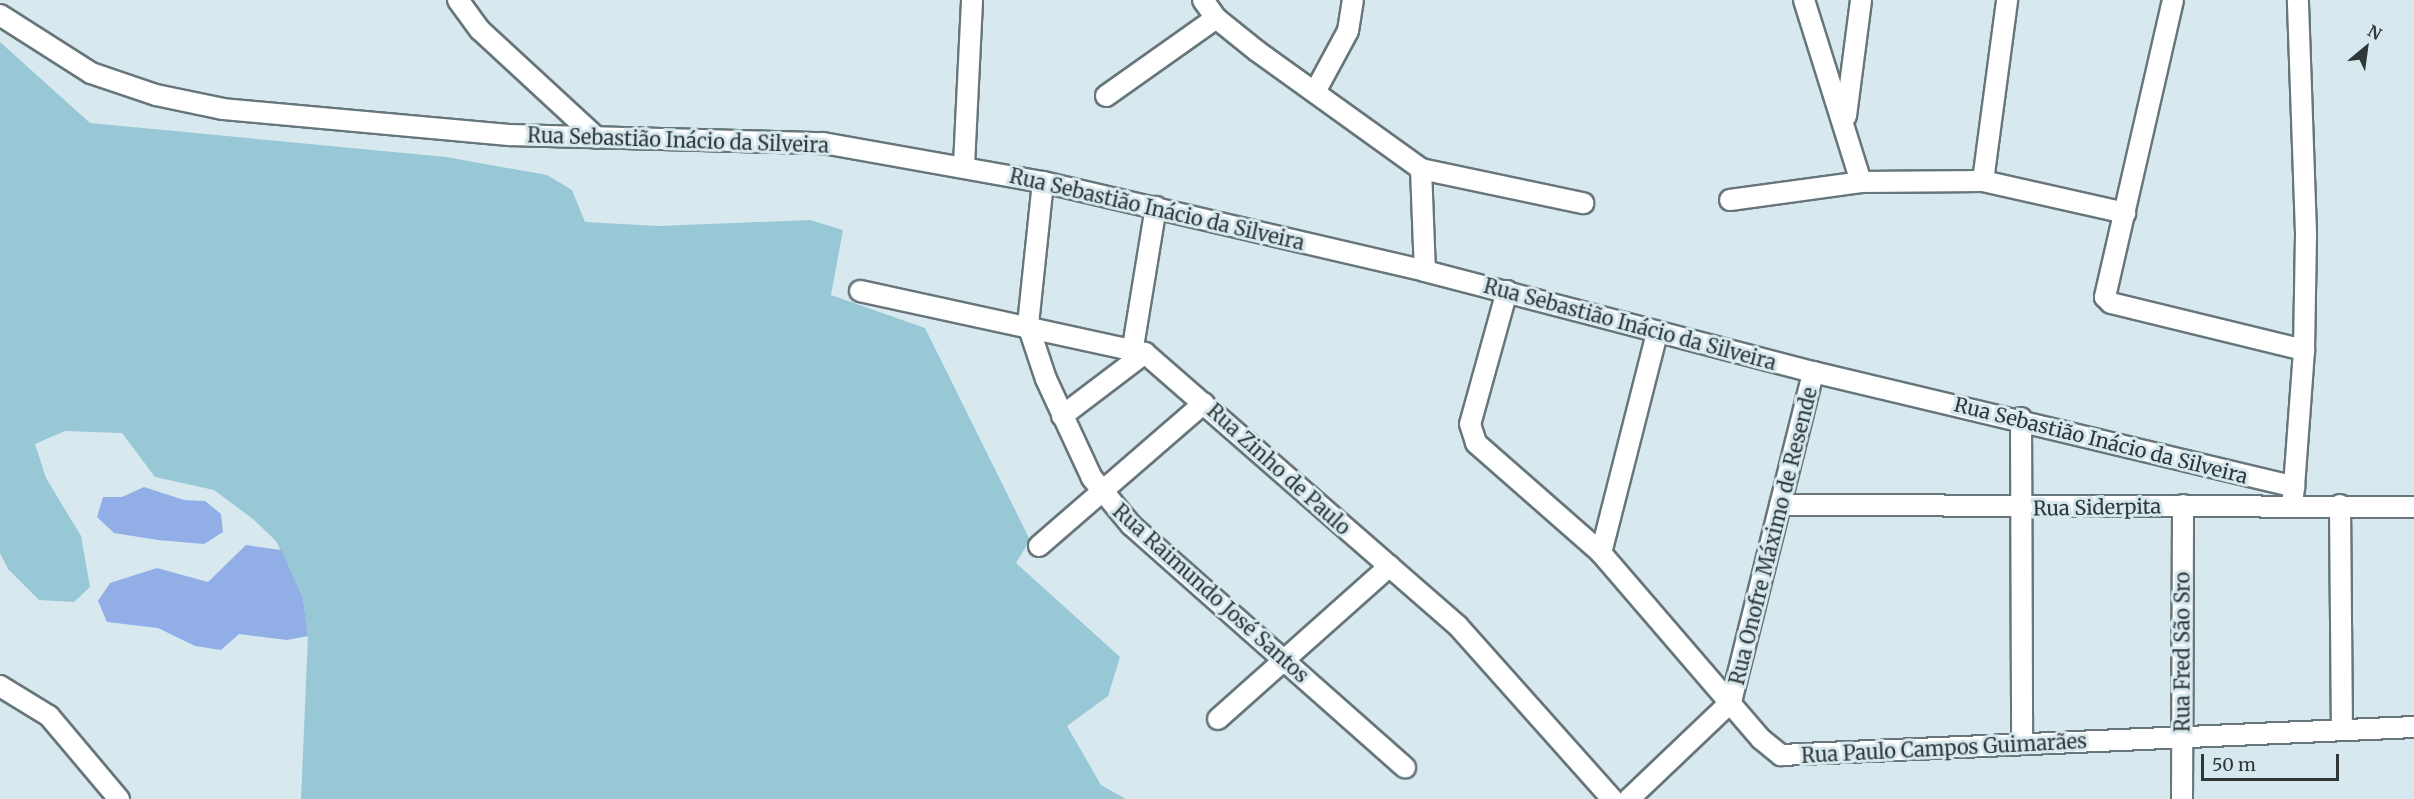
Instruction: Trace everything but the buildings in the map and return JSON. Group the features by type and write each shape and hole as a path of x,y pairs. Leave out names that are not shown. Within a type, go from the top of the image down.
{"street":[{"path":"458,0 480,30 597,138"},
{"path":"964,165 972,0"},
{"path":"1203,0 1216,18 1421,169 1583,203"},
{"path":"1314,92 1348,31 1353,0"},
{"path":"1804,0 1862,182"},
{"path":"1845,124 1861,0"},
{"path":"1983,181 2007,0"},
{"path":"2173,0 2105,297 2111,303 2304,350"},
{"path":"2293,496 2304,350 2298,0"},
{"name":"Rua Sebastião Inácio da Silveira","path":"0,15 91,73 156,95 223,109 402,128 597,138 823,142 964,165 1156,207 1425,271 1507,291 1656,333 1813,372 2021,418 2293,496"},
{"path":"1106,96 1216,18"},
{"path":"1421,169 1425,271"},
{"path":"1730,200 1862,182 1983,181 2124,213"},
{"name":"Rua Raimundo José Santos","path":"1042,182 1028,325 1062,416 1101,493 1405,767"},
{"path":"1062,416 1139,350 1156,207"},
{"name":"Rua Zinho de Paulo","path":"860,291 1139,350 1204,403 1458,626 1612,799"},
{"name":"Rua Paulo Campos Guimarães","path":"1507,291 1471,434 1601,553 1772,750 1794,757 2181,735 2414,727"},
{"path":"1601,553 1656,333"},
{"name":"Rua Onofre Máximo de Resende","path":"1629,799 1731,702 1813,372"},
{"path":"1039,546 1204,403"},
{"path":"2021,418 2022,743"},
{"name":"Rua Siderpita","path":"1780,504 2023,508 2182,505 2293,496 2340,505 2414,507"},
{"name":"Rua Fred São Sro","path":"2182,505 2182,799"},
{"path":"2340,505 2342,728"},
{"path":"1218,719 1282,657 1390,566"},
{"path":"0,686 49,716 119,799"}],"shaded area":[{"path":"0,42 90,123 446,157 547,175 572,190 585,222 659,226 810,220 843,230 831,295 925,328 1030,540 1016,563 1120,657 1108,696 1067,726 1101,785 1126,799 301,799 308,636 303,598 276,541 253,519 214,490 155,477 122,433 65,431 35,444 46,478 81,536 90,587 74,602 39,600 8,569 0,553"}],"water":[{"path":"144,487 184,500 205,501 221,514 223,532 204,544 158,540 114,533 97,517 103,497 122,497"},
{"path":"246,545 281,550 303,598 308,636 287,640 239,634 221,650 195,646 158,628 107,622 98,601 110,583 157,568 208,582"}]}
